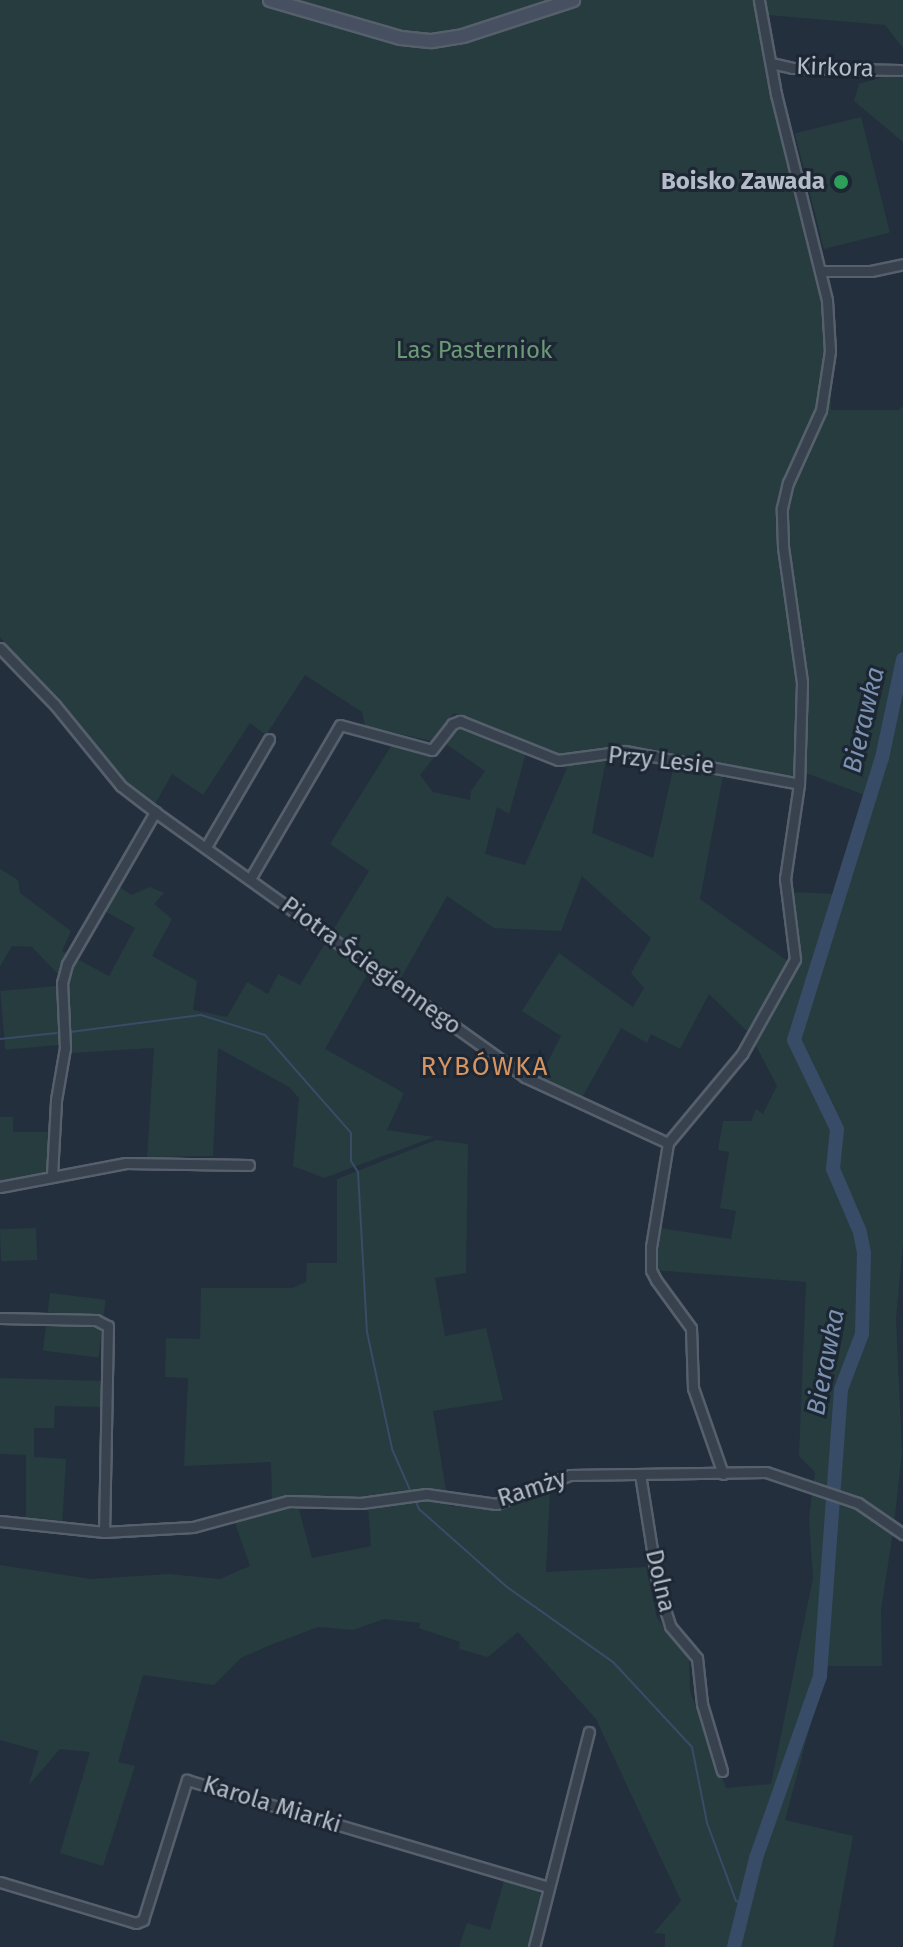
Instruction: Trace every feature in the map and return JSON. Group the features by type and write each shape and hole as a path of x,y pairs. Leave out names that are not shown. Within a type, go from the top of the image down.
{"street":[{"path":"270,0 401,38 432,41 463,36 573,0"},
{"path":"723,1474 693,1388 691,1328 651,1270 668,1143 742,1054 795,959 785,879 799,784 802,682 782,524 788,483 815,426 825,395 830,319 759,0"},
{"name":"Kirkora","path":"771,63 792,68 900,70"},
{"path":"820,271 871,271 903,264"},
{"name":"Piotra Ściegiennego","path":"0,648 55,705 121,786 155,812 525,1077 668,1143"},
{"name":"Przy Lesie","path":"250,879 340,725 432,750 452,724 460,721 558,760 625,751 799,784"},
{"path":"206,847 269,739"},
{"path":"52,1175 56,1100 65,1048 62,983 67,964 155,812"},
{"path":"0,1187 52,1175 151,1162 249,1165"},
{"path":"0,1318 96,1320 108,1326 104,1532"},
{"name":"Ramży","path":"0,1521 104,1532 201,1526 288,1501 361,1503 426,1494 496,1504 570,1475 766,1472 858,1503 903,1534"},
{"name":"Dolna","path":"640,1474 658,1588 670,1626 697,1658 702,1704 722,1771"},
{"path":"534,1947 589,1732"},
{"name":"Karola Miarki","path":"0,1882 136,1923 143,1920 187,1780 548,1887"}],"green space":[{"name":"Las Pasterniok","path":"0,0 753,0 827,315 831,410 899,410 903,406 903,671 895,684 867,796 806,773 781,778 649,751 603,748 563,756 454,713 431,741 365,726 362,712 305,675 266,735 250,723 203,795 172,774 155,804 125,782 0,637"},
{"path":"765,0 903,0 903,48 885,25 768,15"},
{"path":"903,71 903,142 854,101 859,84"},
{"name":"Boisko Zawada","path":"861,117 890,232 824,249 795,133"},
{"path":"903,679 903,1243 896,1319 902,1453 894,1523 857,1499 834,1490 842,1390 863,1331 866,1253 857,1222 858,1332 838,1387 833,1488 814,1481 815,1472 799,1456 806,1282 655,1270 655,1253 660,1228 731,1239 736,1211 720,1208 729,1152 718,1150 723,1121 751,1121 756,1109 763,1114 777,1086 754,1042 799,961 791,892 836,894 791,1041 811,1085 814,1070 799,1040"},
{"path":"459,726 471,727 526,753 509,814 497,807 485,854 525,865 567,768 554,763 607,754 592,833 653,858 675,761 724,770 700,899 790,963 748,1032 709,994 680,1049 651,1034 647,1043 621,1028 580,1101 538,1081 561,1036 522,1011 559,953 633,1007 644,988 631,973 651,938 582,876 561,931 494,928 447,896 401,978 332,932 369,871 330,844 393,743 436,755 420,775 433,792 470,800 471,791 485,771 446,744"},
{"path":"0,869 18,880 20,893 71,931 62,951 68,954 59,975 32,947 12,946 0,966"},
{"path":"117,885 131,895 150,887 164,893 154,904 172,919 152,956 197,981 193,1010 227,1017 247,982 268,994 278,974 300,985 326,942 369,971 325,1049 404,1093 387,1130 434,1137 324,1178 293,1166 299,1098 289,1087 218,1048 213,1156 147,1157 154,1048 71,1053 65,1014 67,983 75,958 109,976 135,928 103,910"},
{"path":"56,986 61,1045 5,1050 0,991"},
{"path":"0,1117 13,1117 13,1132 50,1132 48,1172 0,1184"},
{"path":"436,1140 468,1144 466,1273 435,1278 445,1336 486,1328 503,1400 433,1411 446,1490 359,1500 272,1500 271,1462 184,1466 188,1378 165,1377 166,1338 200,1339 201,1288 292,1288 306,1282 307,1263 337,1263 337,1179"},
{"path":"36,1228 37,1260 1,1261 0,1229"},
{"path":"50,1293 106,1300 99,1357 43,1351"},
{"path":"0,1378 102,1381 103,1407 55,1406 54,1428 34,1428 34,1457 66,1459 62,1525 26,1521 26,1455 0,1454"},
{"path":"550,1491 546,1572 646,1567 657,1618 689,1659 690,1691 726,1788 771,1784 813,1578 809,1518 812,1494 856,1508 893,1532 881,1610 882,1666 826,1666 785,1820 853,1836 833,1947 665,1947 665,1934 654,1933 681,1901 596,1719 518,1632 488,1657 459,1649 460,1642 419,1628 420,1623 384,1619 353,1630 318,1627 270,1645 241,1658 214,1685 143,1675 118,1762 135,1766 103,1866 60,1853 90,1752 60,1749 28,1786 39,1751 0,1740 0,1565 91,1579 169,1574 220,1579 250,1566 234,1520 298,1506 312,1558 371,1546 368,1506 423,1498 448,1501 449,1506 500,1507"},
{"path":"505,1877 532,1884 544,1898 532,1947 459,1947 467,1923 490,1930"}],"waterway":[{"name":"Bierawka","path":"734,1947 756,1858 820,1676 841,1389 862,1334 864,1253 860,1232 833,1169 837,1129 794,1040 882,758 903,659"},
{"path":"70,1032 201,1015 265,1035 351,1133 351,1161 358,1172 367,1332 392,1449 410,1490"},
{"path":"0,1039 57,1033"},
{"path":"416,1502 419,1509 507,1587 613,1662 692,1747 707,1823 736,1901 745,1904"}],"place":[{"name":"Boisko Zawada","path":"841,182"}],"district":[{"name":"RYBÓWKA","path":"485,1067"}]}
